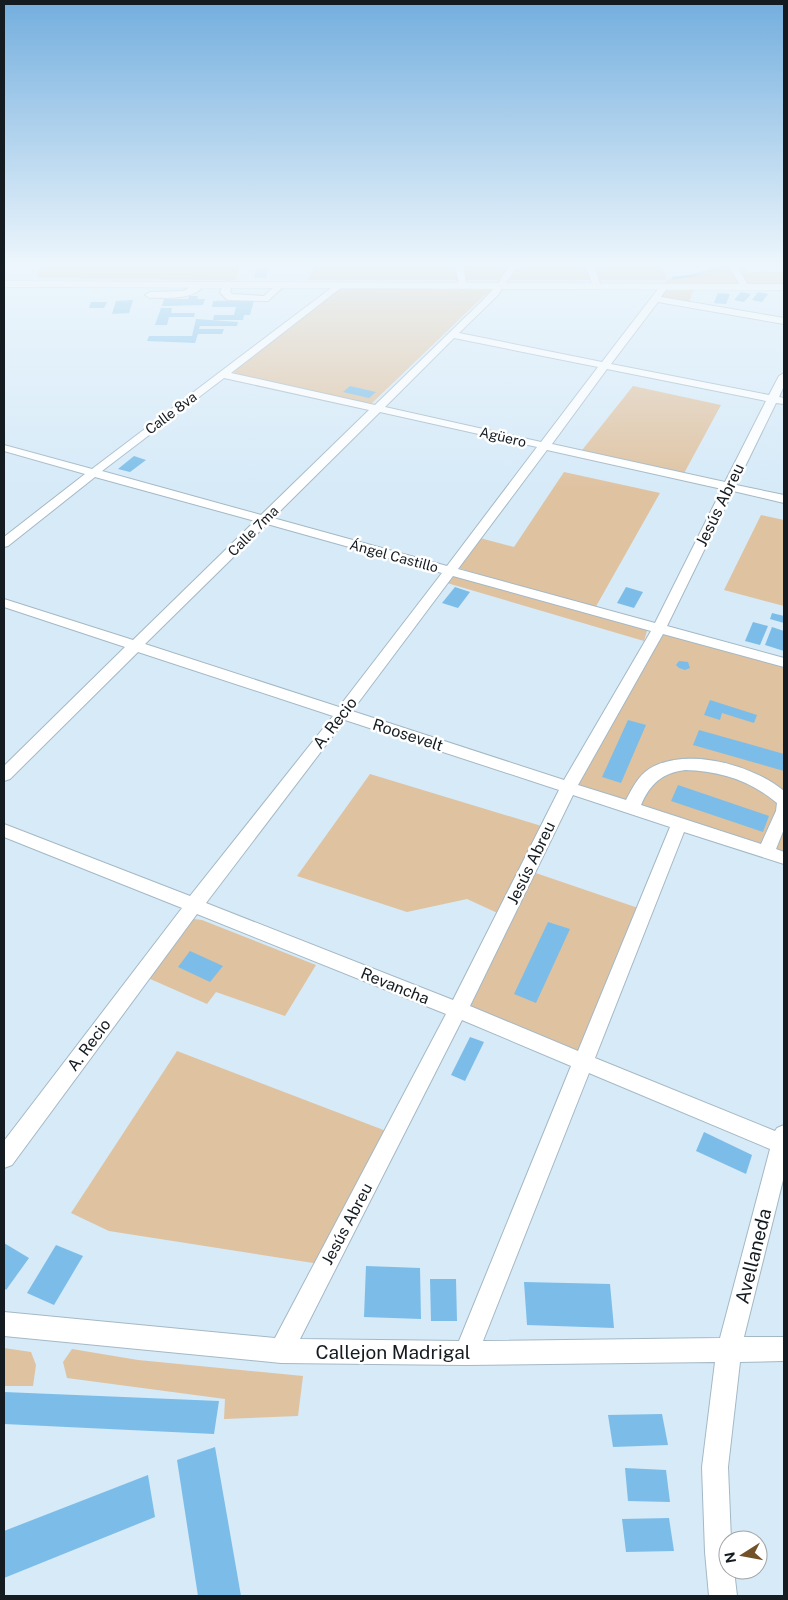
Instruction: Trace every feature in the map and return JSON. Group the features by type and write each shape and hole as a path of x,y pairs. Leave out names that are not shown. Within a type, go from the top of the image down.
{"street":[{"name":"Calle 8va","path":"4,543 266,341"},
{"name":"Calle 7ma","path":"4,774 446,341"},
{"path":"480,341 778,399"},
{"name":"A. Recio","path":"4,1158 193,906 342,714 625,341"},
{"name":"Agüero","path":"222,374 784,499"},
{"name":"Jesús Abreu","path":"280,1352 458,1010 568,788 659,628 728,487 778,399 784,376"},
{"name":"Ángel Castillo","path":"4,448 784,663"},
{"name":"Roosevelt","path":"4,603 784,858"},
{"path":"631,808 642,785 655,773 687,763 712,766 742,775 777,792 784,800"},
{"path":"766,852 784,811 784,804"},
{"path":"466,1353 679,824"},
{"name":"Revancha","path":"4,830 783,1141"},
{"name":"Avellaneda","path":"724,1596 718,1552 715,1466 729,1349 783,1141"},
{"name":"Callejon Madrigal","path":"4,1324 280,1352 466,1353 784,1349"}],"shaded area":[{"path":"269,341 437,341 370,405 239,375 234,372 241,363"},
{"path":"633,386 721,405 682,477 579,454"},
{"path":"564,472 660,493 594,610 784,662 784,859 568,788 658,628 647,631 644,641 447,583 452,576 488,585 491,578 459,568 480,538 514,547"},
{"path":"761,515 784,520 784,606 724,590"},
{"path":"370,774 548,828 527,870 644,910 582,1062 458,1010 504,916 467,899 407,912 297,876"},
{"path":"202,920 316,965 285,1016 216,992 207,1004 148,978 186,921"},
{"path":"177,1051 394,1134 326,1265 109,1231 71,1213"},
{"path":"4,1348 31,1352 36,1365 33,1386 4,1386"},
{"path":"72,1349 138,1360 303,1376 298,1416 224,1419 225,1399 67,1378 63,1362"}],"building":[{"path":"147,341 196,341 195,343"},
{"path":"350,386 376,392 369,398 343,392"},
{"path":"134,456 146,460 130,472 118,469"},
{"path":"455,587 470,592 458,608 442,603"},
{"path":"626,587 643,592 634,608 617,603"},
{"path":"772,613 784,616 784,623 770,619"},
{"path":"753,622 768,626 760,645 745,641"},
{"path":"772,627 784,631 784,651 765,645"},
{"path":"679,661 688,662 690,668 685,670 679,668 676,665"},
{"path":"710,700 757,715 754,723 722,713 720,720 704,715"},
{"path":"628,720 646,725 621,783 602,777"},
{"path":"699,730 784,754 784,771 693,745"},
{"path":"678,785 769,816 763,832 671,801"},
{"path":"548,922 570,929 536,1003 514,994"},
{"path":"190,951 223,966 210,982 178,967"},
{"path":"470,1037 484,1042 465,1081 451,1075"},
{"path":"704,1132 752,1155 746,1174 696,1151"},
{"path":"4,1243 29,1258 6,1290 4,1288"},
{"path":"56,1245 83,1256 54,1305 27,1293"},
{"path":"366,1266 420,1268 421,1319 364,1317"},
{"path":"430,1279 456,1279 457,1321 431,1321"},
{"path":"524,1282 610,1284 614,1328 527,1325"},
{"path":"4,1392 219,1401 214,1434 4,1424"},
{"path":"662,1414 668,1445 613,1447 608,1415"},
{"path":"215,1447 241,1596 198,1596 177,1460"},
{"path":"625,1468 666,1470 670,1502 628,1501"},
{"path":"148,1475 155,1517 4,1578 4,1531"},
{"path":"669,1518 674,1551 626,1552 622,1519"}]}
